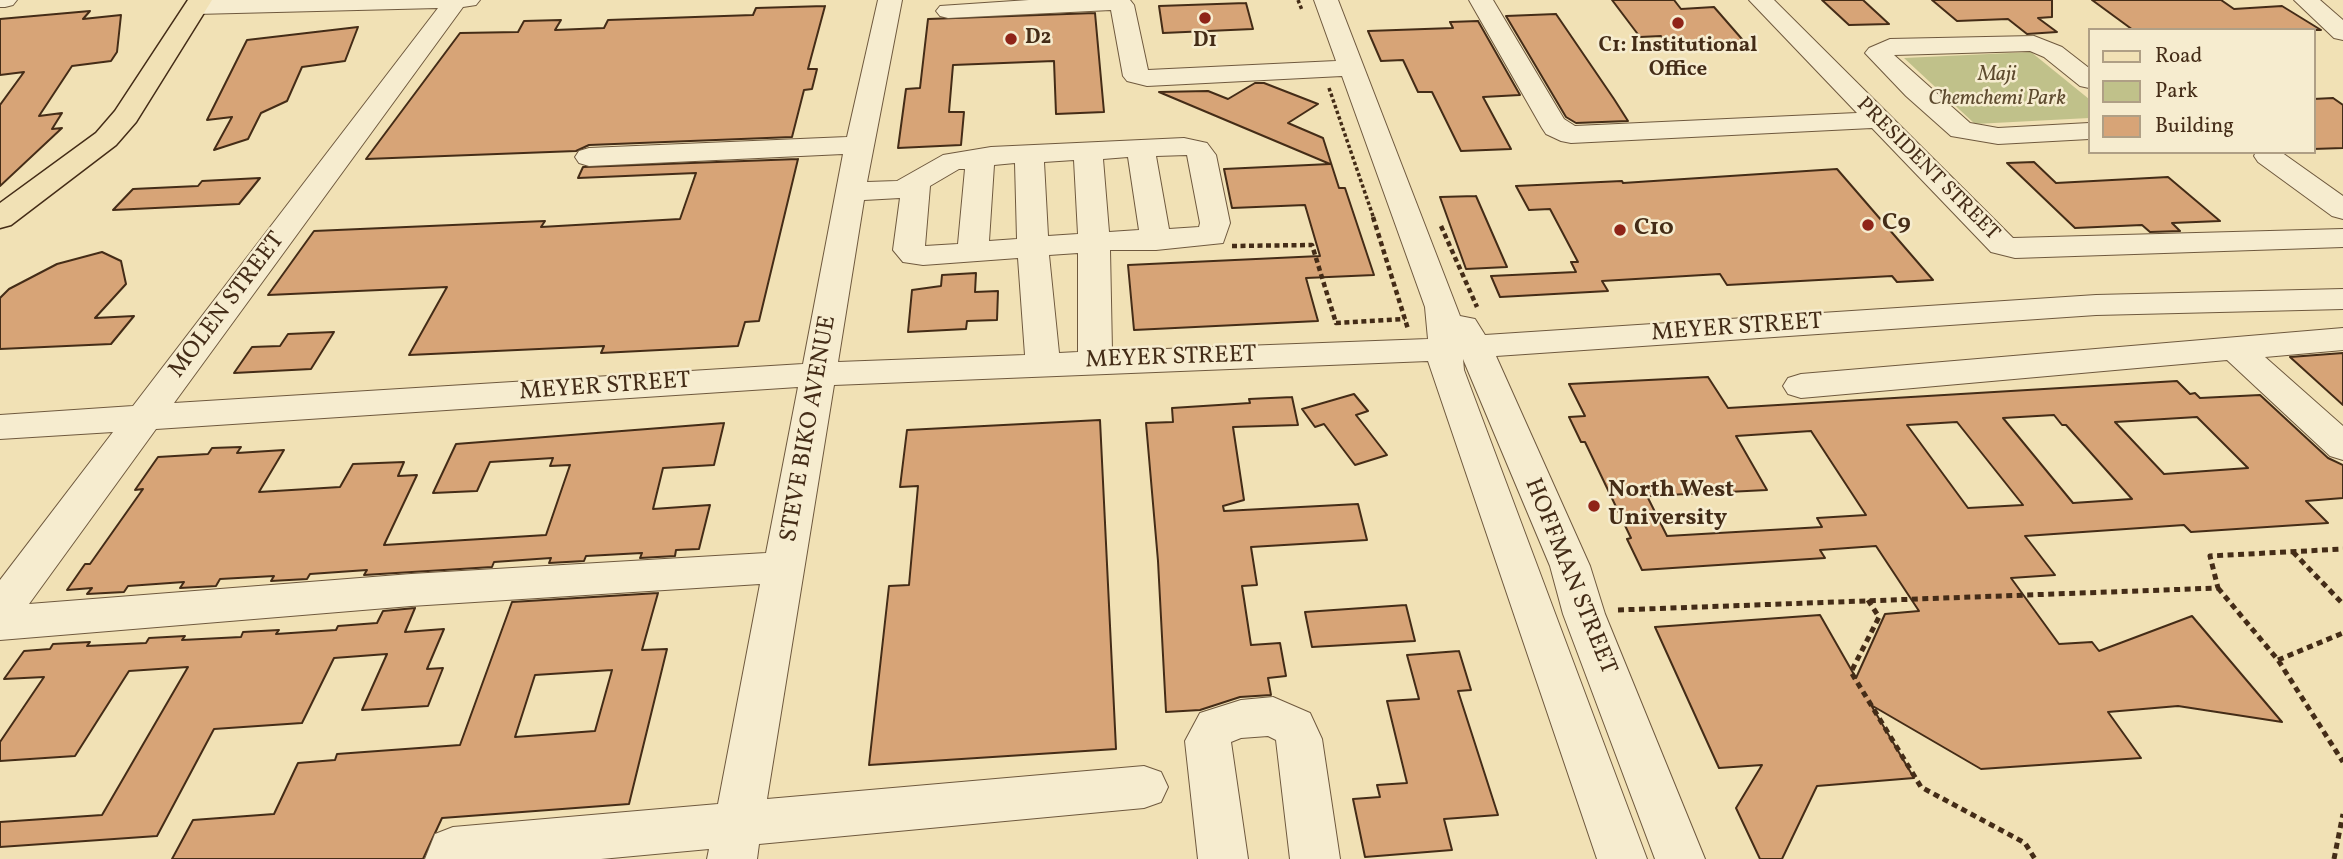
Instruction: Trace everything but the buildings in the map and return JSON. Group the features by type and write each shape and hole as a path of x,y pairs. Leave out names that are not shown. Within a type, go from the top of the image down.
{"main road":[{"path":"0,218 106,139 126,117 198,3"}],"street":[{"path":"0,0 5,0"},
{"name":"MOLEN STREET","path":"0,611 455,0"},
{"path":"198,3 468,0"},
{"name":"STEVE BIKO AVENUE","path":"735,842 859,145 890,0"},
{"path":"1481,0 1556,128 1572,135 1878,120"},
{"name":"PRESIDENT STREET","path":"1761,0 1993,239 2015,249 2343,238"},
{"path":"2306,0 2343,33"},
{"path":"948,11 1115,3 1122,5 1136,75 1147,78 1337,69"},
{"name":"HOFFMAN STREET","path":"1314,6 1337,69 1441,307 1446,331 1443,343 1447,370 1622,859"},
{"path":"2088,79 2053,52 2034,43 1881,49 1878,53 1953,126 1973,133 1998,136 2088,131"},
{"path":"1851,93 1915,90"},
{"path":"589,157 859,145"},
{"path":"851,192 903,189 954,161 980,160 991,156 1184,146 1201,151 1215,223 1212,236 1156,241 1094,242 923,256 909,250 916,184"},
{"path":"1141,149 1156,241"},
{"path":"1088,151 1094,242 1096,362"},
{"path":"1029,155 1032,247 1043,336 1043,364"},
{"path":"2268,156 2343,210"},
{"path":"973,252 980,160"},
{"name":"MEYER STREET","path":"0,426 820,373 1096,362 2096,305 2343,299"},
{"path":"1801,386 2343,339"},
{"name":"HOFFMAN STREET","path":"1443,343 1485,368 1489,384 1570,566 1584,614 1680,859"},
{"path":"2234,347 2343,447"},
{"path":"0,623 411,590 785,567"},
{"path":"1223,859 1208,741 1216,727 1241,719 1273,716 1294,727 1299,739 1315,859"},
{"path":"450,859 453,850 735,842 1144,787"}],"path":[{"path":"1298,0 1314,6"},
{"path":"1337,69 1405,319"},
{"path":"1212,236 1233,246 1312,244 1336,323 1405,319 1443,343"},
{"path":"2343,549 2210,556 2218,588 2277,660 2343,762"},
{"path":"2292,551 2343,604"},
{"path":"1618,610 2218,588"},
{"path":"1868,600 1879,617 1851,672 1921,787 2025,843 2035,859"},
{"path":"2277,660 2343,632"},
{"path":"2334,859 2343,814"}],"green space":[{"name":"Maji Chemchemi Park","path":"2031,52 2088,98 2088,118 1975,124 1904,58"}],"place":[{"name":"D1","path":"1205,18"},
{"name":"C1: Institutional Office","path":"1678,23"},
{"name":"D2","path":"1011,39"},
{"name":"C9","path":"1868,225"},
{"name":"C10","path":"1620,230"},
{"name":"North West University","path":"1594,506"}]}
